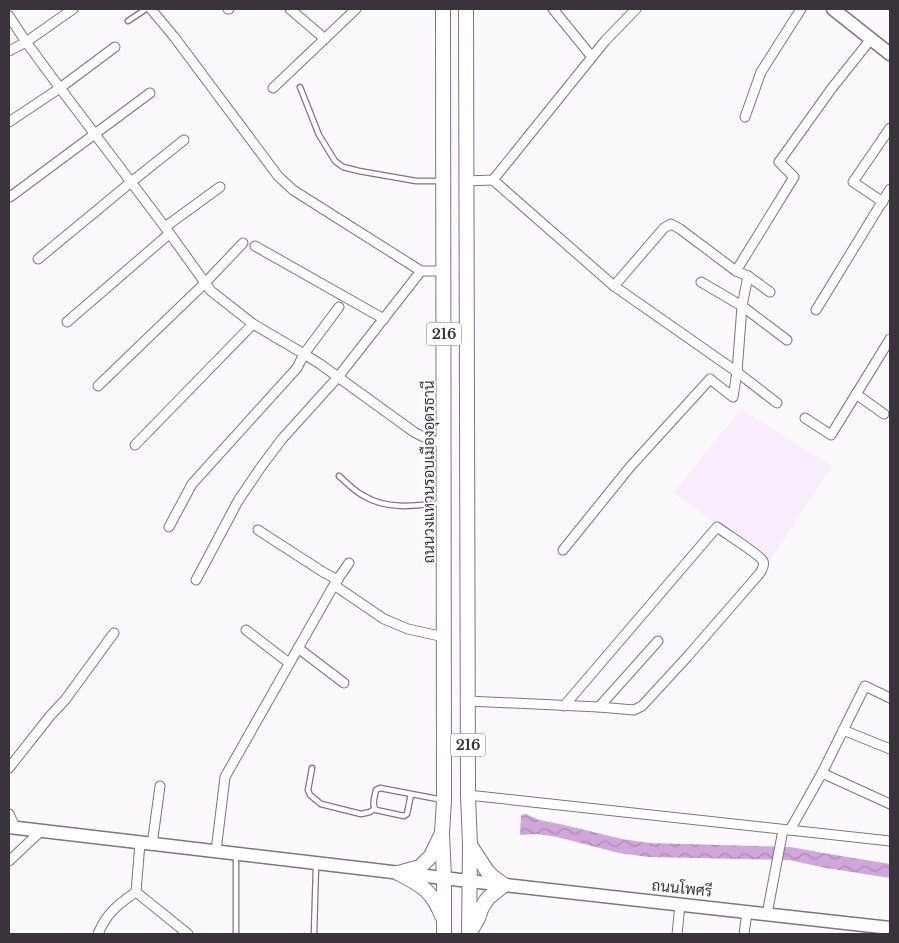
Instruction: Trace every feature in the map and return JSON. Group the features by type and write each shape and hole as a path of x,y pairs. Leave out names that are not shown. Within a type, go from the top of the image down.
{"main road":[{"name":"ถนนวงแหวนรอบเมืองอุดรธานี","path":"443,9 444,800 442,833 444,928"},
{"name":"216","path":"466,9 469,934"},
{"path":"833,9 890,54"},
{"name":"ถนนโพศรี","path":"12,827 398,873 890,928"},
{"path":"398,873 420,867 432,856 442,833"},
{"path":"469,934 488,898 504,885 493,877 470,845"},
{"path":"398,873 429,892 437,905 444,928"}],"street":[{"path":"9,51 26,42 73,9"},
{"path":"151,9 175,38 278,176 292,190 421,271 444,271"},
{"path":"290,9 324,39"},
{"path":"273,88 356,9"},
{"path":"553,9 592,57"},
{"path":"493,180 605,41 636,9"},
{"path":"745,118 761,72 801,9"},
{"path":"9,16 26,42 211,291 252,324 304,354 418,435 432,441 444,443"},
{"path":"736,271 794,177 779,162 832,88 871,39"},
{"path":"9,122 60,88 115,47"},
{"path":"10,197 150,93"},
{"path":"882,202 854,182 890,128"},
{"path":"38,259 130,182 184,140"},
{"path":"466,181 493,180 614,286 737,372 777,403"},
{"path":"68,322 167,230 220,187"},
{"path":"816,310 890,189"},
{"path":"614,286 664,228 671,224 736,271 748,276 770,292"},
{"path":"98,386 205,283 243,242"},
{"path":"256,246 384,319"},
{"path":"196,580 238,501 261,467 282,439 338,377 421,271"},
{"path":"563,550 630,467 710,378 733,397 737,372 742,306 748,276"},
{"path":"701,282 742,306 787,340"},
{"path":"168,527 192,484 297,368 304,354 339,307"},
{"path":"135,444 252,324"},
{"path":"805,418 831,435 890,339"},
{"path":"856,394 884,414"},
{"path":"468,701 634,710 642,706 688,656 760,572 764,565 761,559 717,527 564,706"},
{"path":"258,530 323,572 384,619 408,629 444,637"},
{"path":"216,851 225,777 336,582 350,563"},
{"path":"246,630 289,663"},
{"path":"9,768 65,700 114,633"},
{"path":"600,707 658,641"},
{"path":"298,648 344,683"},
{"path":"767,914 780,844 822,773 865,686 890,698"},
{"path":"843,730 890,749"},
{"path":"822,773 890,804"},
{"path":"98,934 103,922 120,903 136,892 160,786"},
{"path":"468,795 890,841"},
{"path":"9,814 12,827"},
{"path":"9,861 41,830"},
{"path":"136,892 188,934"},
{"path":"677,934 680,905"},
{"path":"744,934 747,912"}],"lane":[{"path":"128,21 146,9"},
{"path":"300,87 319,135 335,161 343,167 416,181 444,181"},
{"path":"339,476 364,497 377,502 400,507 444,503"},
{"path":"312,768 308,790 310,795 321,804 361,814 374,809 404,816 407,814 411,794"},
{"path":"374,809 376,790 380,788 444,800"},
{"path":"236,853 236,934"},
{"path":"314,934 317,863"}],"shaded area":[{"path":"741,409 832,466 770,561 673,493"}],"water":[{"path":"526,814 539,820 622,839 649,843 790,847 890,864 890,878 789,860 648,857 619,853 557,837 537,834 520,835 521,815"}]}
